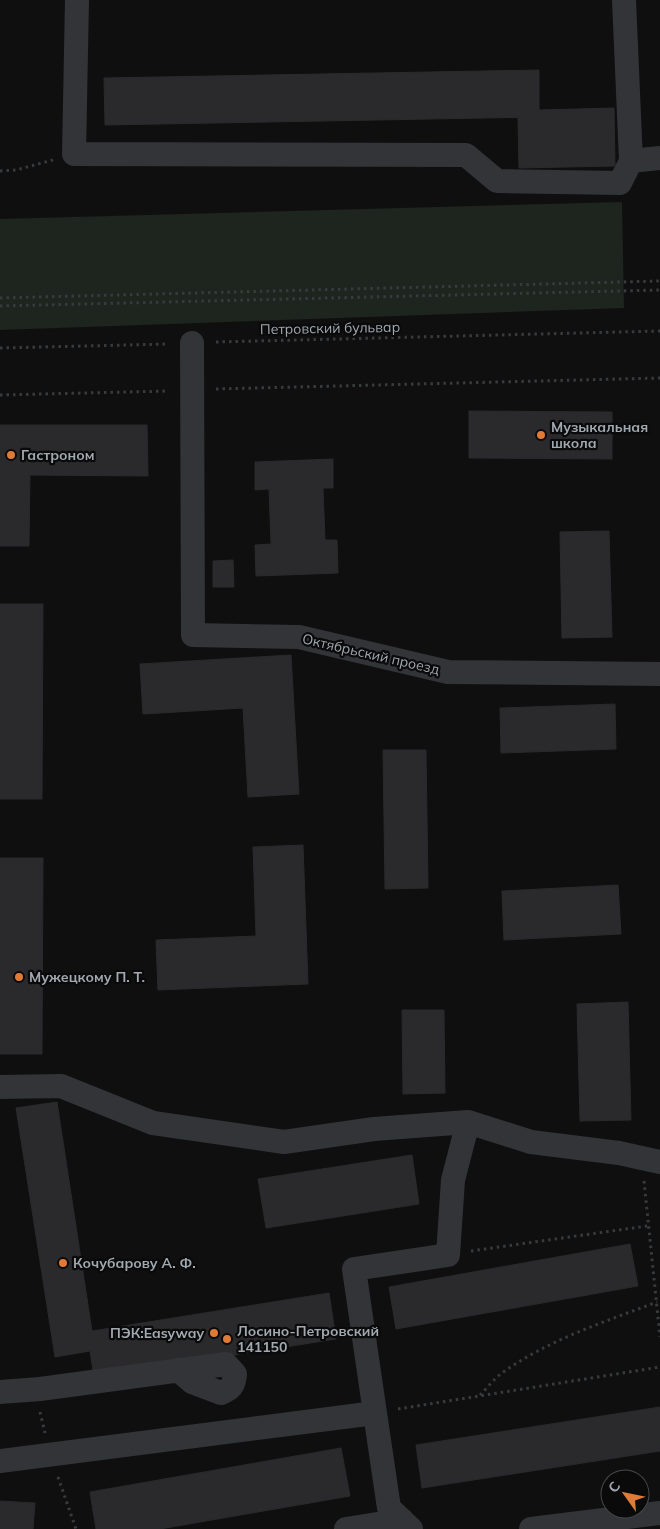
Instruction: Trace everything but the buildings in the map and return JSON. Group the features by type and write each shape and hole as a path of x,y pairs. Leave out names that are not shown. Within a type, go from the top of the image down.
{"lane":[{"path":"77,0 74,154 466,154 497,181 610,183 620,183 631,161 624,0"},
{"path":"631,161 660,158"},
{"name":"Октябрьский проезд","path":"192,343 193,635 300,637 448,672 660,674"},
{"path":"0,1087 61,1086 153,1123 284,1142 374,1129 468,1122 531,1142 651,1160"},
{"path":"406,1525 388,1508 354,1269 448,1255 453,1180 468,1122"},
{"path":"0,1392 35,1390 178,1370"},
{"path":"0,1461 375,1413"},
{"path":"531,1529 660,1513"},
{"path":"346,1529 406,1525"}],"path":[{"path":"0,171 16,170 74,154"},
{"path":"0,298 660,281"},
{"path":"0,306 660,290"},
{"name":"Петровский бульвар","path":"0,348 660,331"},
{"path":"0,395 660,378"},
{"path":"651,1160 647,1226 660,1337"},
{"path":"448,1255 647,1226"},
{"path":"480,1396 500,1374 540,1350 586,1329 657,1302"},
{"path":"375,1413 660,1366"},
{"path":"35,1390 50,1455 76,1529"}],"shaded area":[{"path":"622,202 624,308 0,330 0,219"}],"place":[{"name":"Музыкальная школа","path":"541,435"},
{"name":"Гастроном","path":"11,455"},
{"name":"Мужецкому П. Т.","path":"19,977"},
{"name":"Кочубарову А. Ф.","path":"63,1263"},
{"name":"ПЭК:Easyway","path":"214,1333"},
{"name":"Лосино-Петровский 141150","path":"227,1339"}]}
